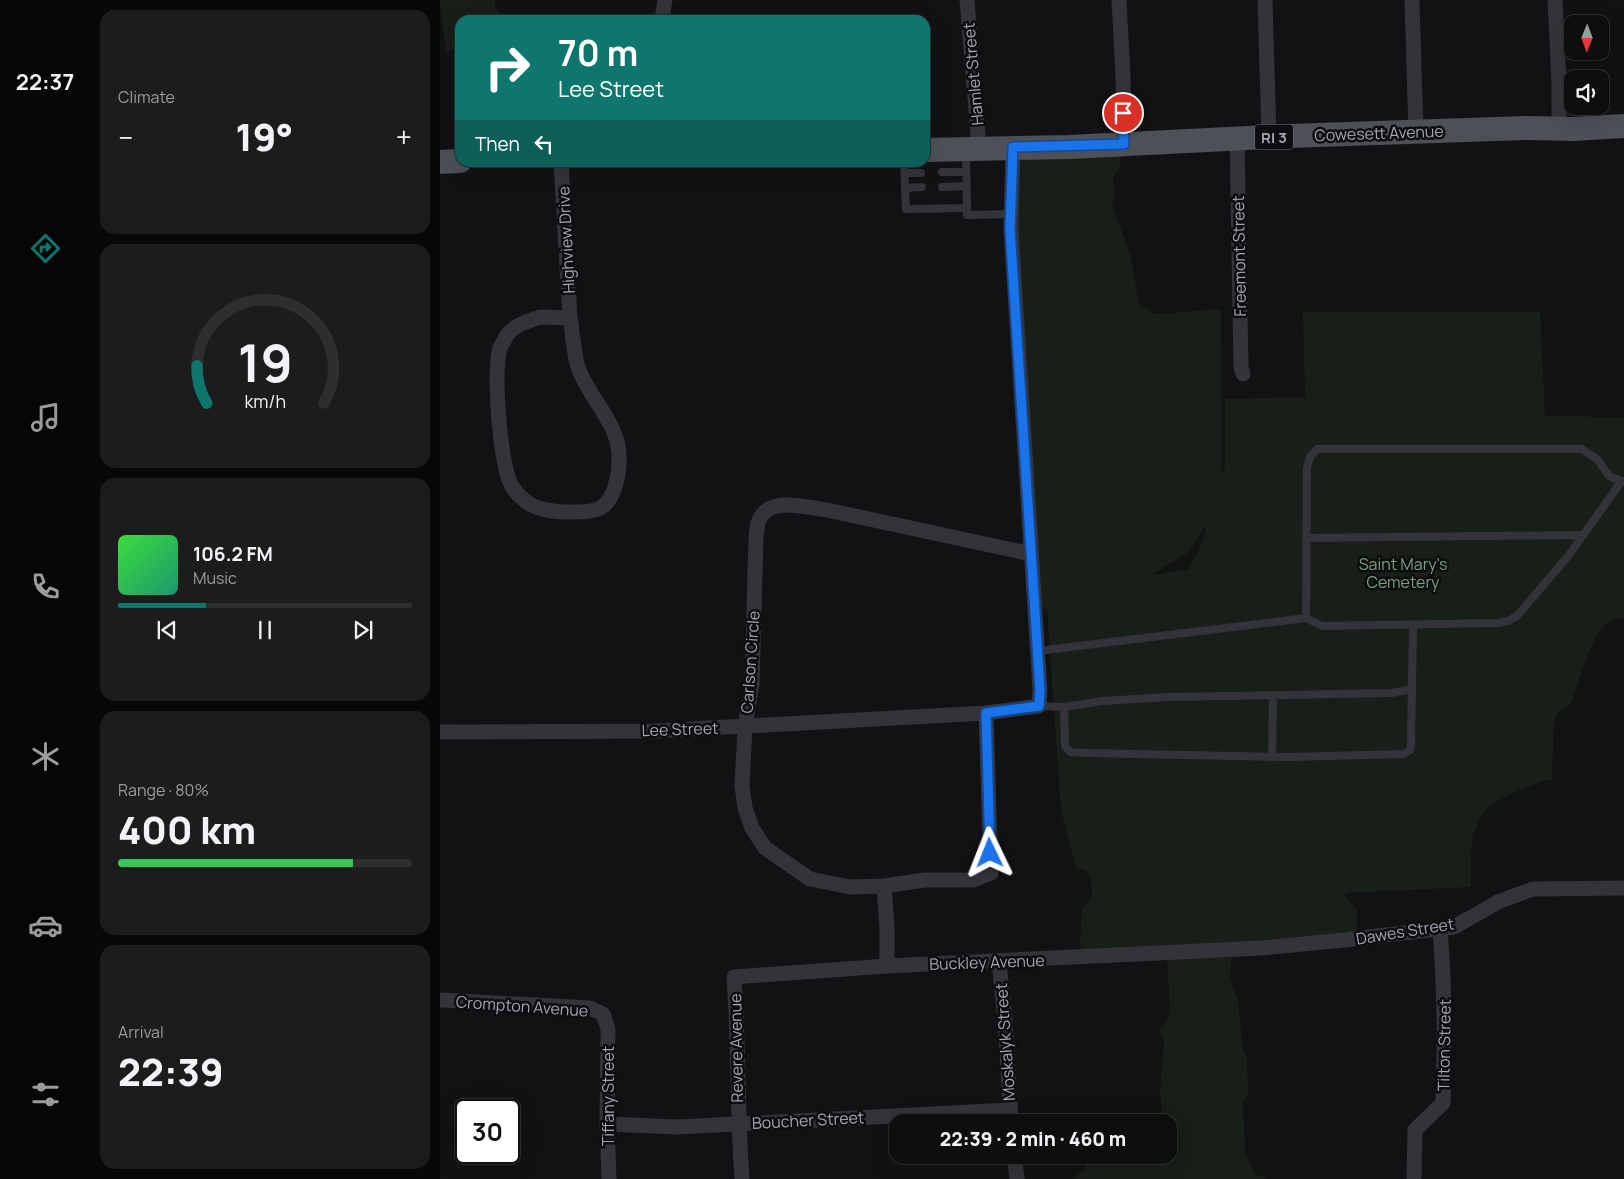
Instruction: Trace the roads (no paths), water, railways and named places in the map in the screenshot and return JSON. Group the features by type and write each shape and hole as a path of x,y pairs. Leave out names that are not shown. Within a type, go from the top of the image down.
{"main road":[{"name":"Cowesett Avenue","path":"930,150 1624,126"},
{"path":"440,162 455,161"}],"street":[{"path":"663,15 665,0"},
{"name":"Hamlet Street","path":"967,0 971,59 972,148"},
{"path":"1119,0 1124,144"},
{"path":"1265,0 1269,137"},
{"path":"1412,0 1416,133"},
{"path":"1555,0 1559,129"},
{"name":"Freemont Street","path":"1237,138 1241,368 1243,374"},
{"path":"1013,147 1011,214 1038,651 1039,706"},
{"name":"Highview Drive","path":"561,167 570,318 578,366 615,436 620,454 618,476 611,496 600,508 582,512 557,512 535,508 522,498 509,482 503,462 498,403 498,366 500,348 508,333 524,322 540,317 570,318"},
{"name":"Carlson Circle","path":"986,713 990,873 973,880 925,880 884,886 850,887 810,879 765,848 752,828 744,808 742,785 745,727 752,684 756,537 760,518 769,507 779,505 827,510 1032,554"},
{"name":"Lee Street","path":"440,732 654,731 986,713 1039,706"},
{"path":"884,886 887,966"},
{"name":"Dawes Street","path":"1240,949 1454,927 1498,902 1532,889 1624,888"},
{"name":"Tilton Street","path":"1414,1179 1415,1130 1443,1104 1446,1029 1440,929"},
{"name":"Buckley Avenue","path":"734,977 887,966 1240,949"},
{"name":"Moskalyk Street","path":"999,962 1005,1019 1010,1114"},
{"name":"Revere Avenue","path":"734,977 738,1032 738,1123 742,1179"},
{"name":"Crompton Avenue","path":"440,1000 590,1008 603,1014"},
{"name":"Tiffany Street","path":"603,1014 608,1029 607,1124 609,1179"},
{"name":"Boucher Street","path":"607,1124 677,1126 889,1119"},
{"path":"1015,1164 1017,1178"}],"lane":[{"path":"972,148 966,172 967,215 1011,214"},
{"path":"904,167 906,209 967,208"},
{"path":"942,172 966,172"},
{"path":"905,173 921,173"},
{"path":"942,186 966,186"},
{"path":"905,188 922,187"},
{"path":"1038,651 1306,618 1322,626 1498,623 1512,619 1517,616 1540,589 1623,482 1609,476 1598,460 1582,449 1317,449 1310,457 1307,468 1306,618"},
{"path":"1308,538 1583,535"},
{"path":"1064,707 1066,746 1070,752 1085,754 1272,757 1404,754 1410,750 1411,744 1413,624"},
{"path":"1039,706 1064,707 1103,701 1168,697 1392,693 1412,689"},
{"path":"1272,757 1273,695"}],"park label":[{"name":"Saint Mary's Cemetery","path":"1403,573"}]}
